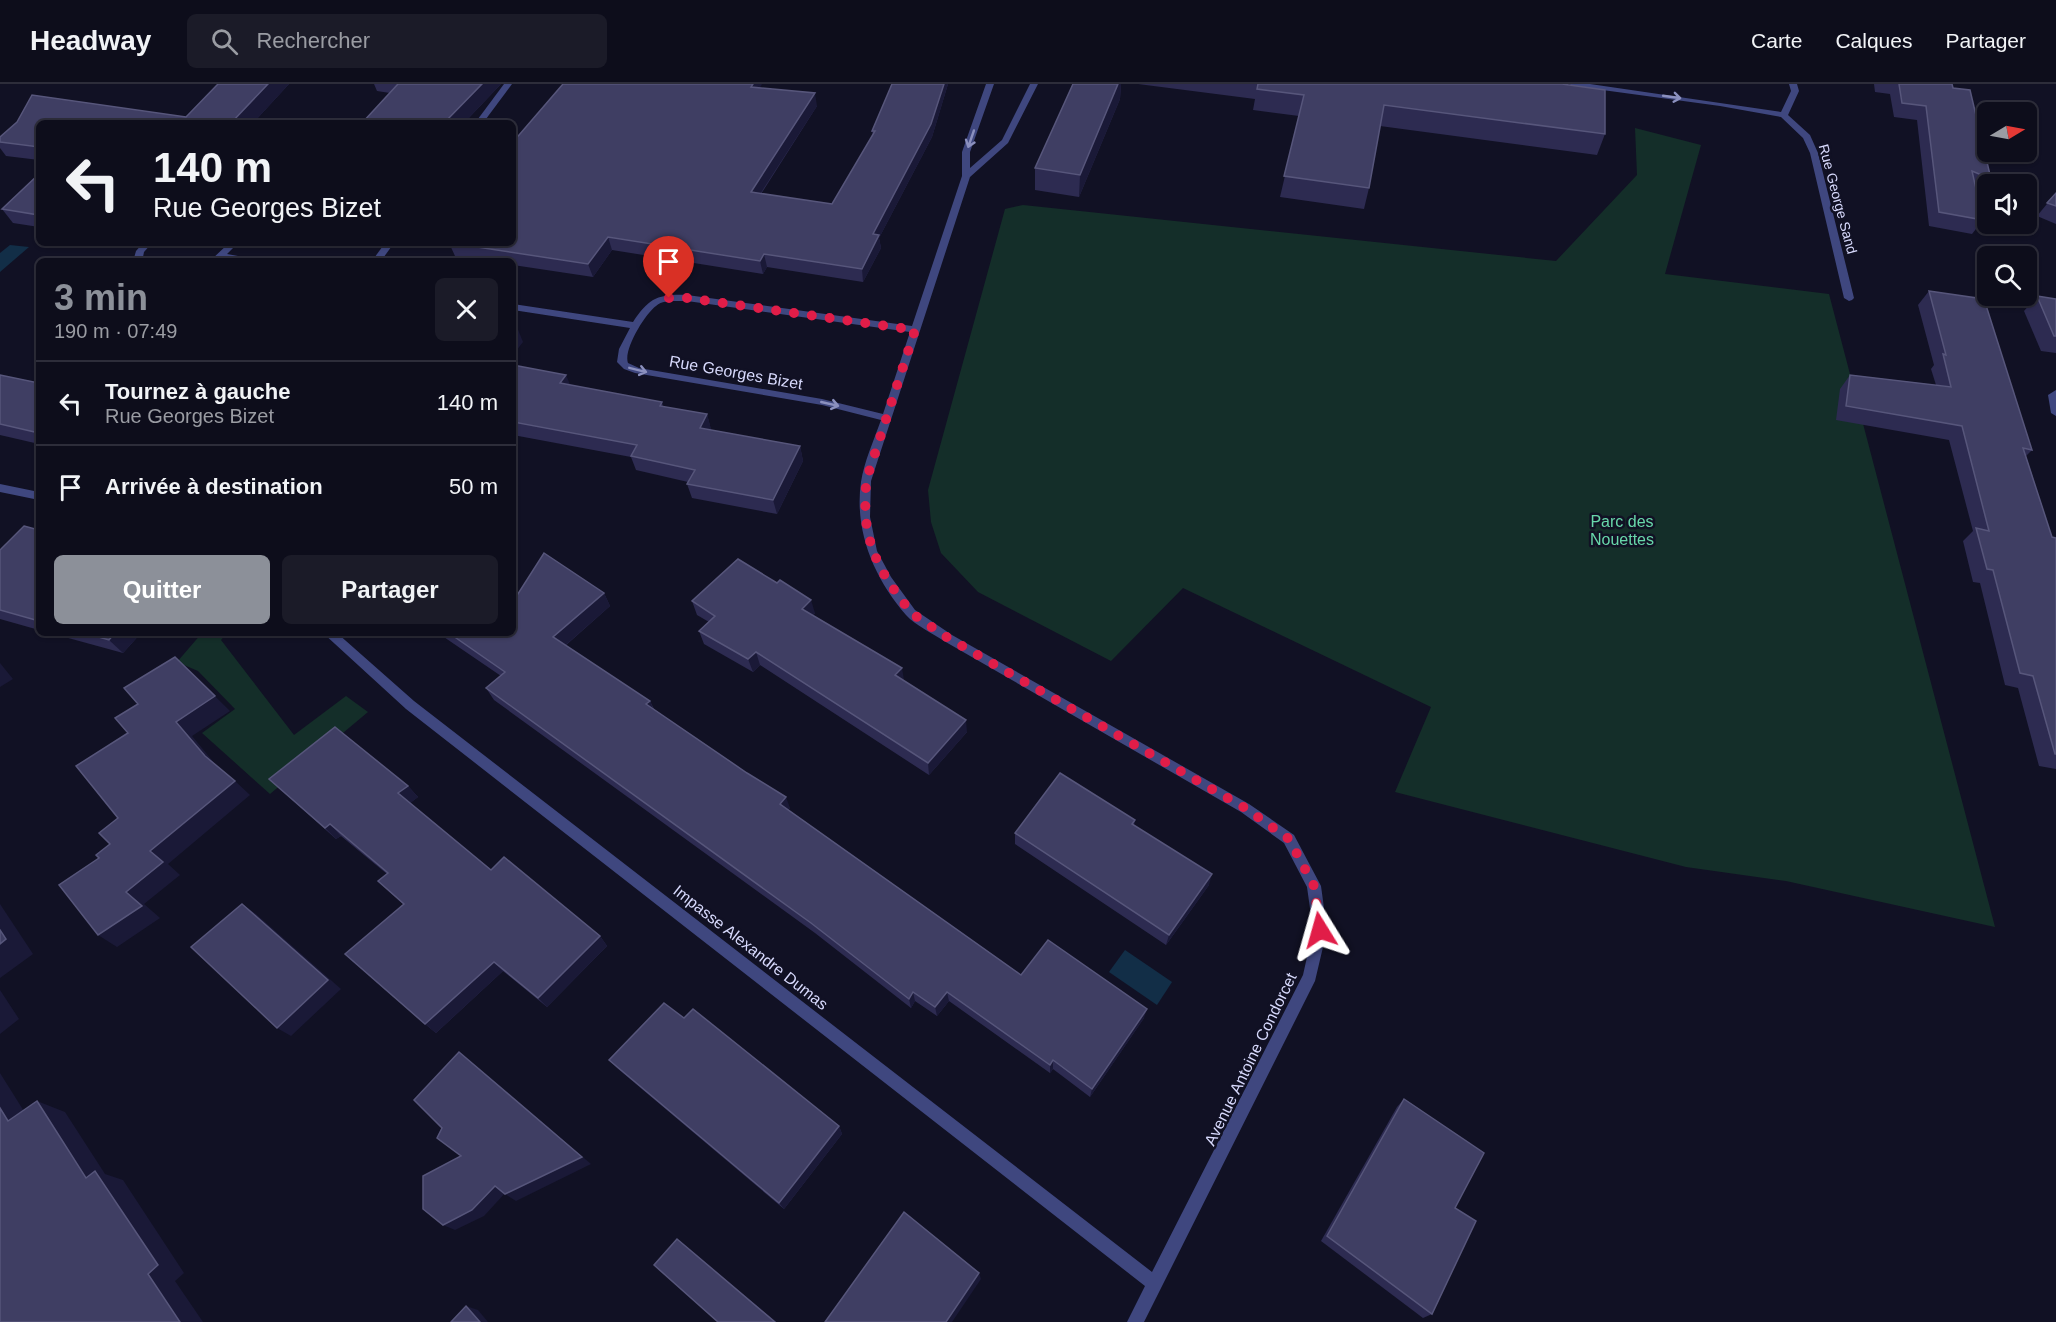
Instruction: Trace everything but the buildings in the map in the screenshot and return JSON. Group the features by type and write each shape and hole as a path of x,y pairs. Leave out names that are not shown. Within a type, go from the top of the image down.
{"street":[{"path":"481,120 508,84"},
{"name":"Avenue Antoine Condorcet","path":"990,84 966,152 966,176 866,481 865,517 872,550 887,580 911,613 948,638 1245,808 1289,839 1314,886 1320,930 1310,976 1135,1322"},
{"name":"Avenue Antoine Condorcet","path":"966,176 1005,141 1034,84"},
{"path":"1573,84 1784,115 1795,92 1793,84"},
{"name":"Rue George Sand","path":"1784,115 1807,136 1814,153 1849,298"},
{"path":"218,258 231,246"},
{"path":"378,258 388,246"},
{"name":"Rue Georges Bizet","path":"886,418 822,402 627,367 622,362 621,355 650,305 658,300 678,298 915,330"},
{"path":"516,307 637,326"},
{"path":"2056,393 2053,395 2056,413"},
{"path":"0,488 36,495"},
{"name":"Impasse Alexandre Dumas","path":"331,636 410,705 1155,1284"}],"green space":[{"name":"Parc des Nouettes","path":"1635,128 1701,145 1665,274 1829,294 1995,927 1786,881 1686,867 1395,792 1431,707 1183,588 1111,661 978,592 941,553 931,522 928,490 1005,209 1023,205 1556,261 1637,175"},
{"path":"199,636 224,636 221,640 294,735 346,696 368,712 270,794 202,733 235,709 198,671 177,662"}],"water":[{"path":"10,245 29,247 0,272 0,253"},
{"path":"1125,950 1172,982 1157,1005 1109,972"}],"route":[{"path":"669,298 687,298 915,330 866,481 865,517 872,550 887,580 911,613 948,638 1245,808 1289,839 1314,886 1320,930"}]}
